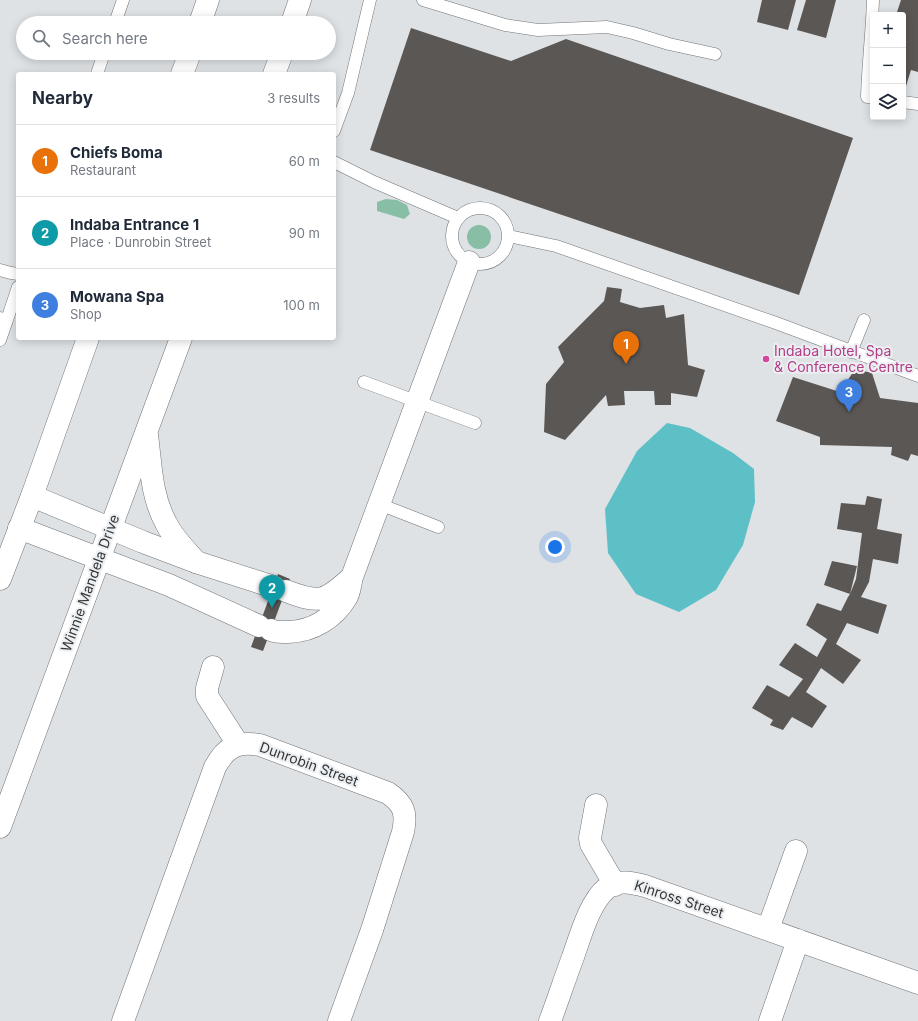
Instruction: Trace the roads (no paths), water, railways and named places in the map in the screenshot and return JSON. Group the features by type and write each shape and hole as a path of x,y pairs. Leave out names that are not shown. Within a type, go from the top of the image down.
{"street":[{"path":"202,16 208,0"},
{"path":"294,16 300,0"},
{"path":"183,72 187,60"},
{"path":"275,72 279,60"},
{"path":"19,528 169,585 277,632 298,632 317,626 337,612 347,597 352,577 469,262"},
{"path":"0,579 32,496 87,340"},
{"name":"Winnie Mandela Drive","path":"0,827 179,340"},
{"path":"147,430 154,490 164,518 175,538 196,562"},
{"path":"32,496 110,530 196,562 304,598 312,600 323,598 336,592 352,577"},
{"path":"123,1021 215,767 220,756 238,744 207,696 207,688 213,667"},
{"name":"Dunrobin Street","path":"238,744 250,743 260,745 388,793 398,800 403,808 405,821 403,832 372,930 339,1021"},
{"path":"596,805 590,838 591,844 615,885"},
{"path":"768,929 796,851"},
{"name":"Kinross Street","path":"550,1021 585,924 596,900 607,887 620,883 630,882 645,886 918,983"},
{"path":"770,1021 798,940"}],"lane":[{"path":"117,16 122,0"},
{"path":"336,126 348,92 370,0"},
{"path":"423,0 505,25 538,30 607,27 670,44 716,54"},
{"path":"870,96 867,96 873,0"},
{"path":"98,72 102,60"},
{"path":"906,102 918,104"},
{"path":"336,163 374,182 458,218"},
{"path":"472,209 489,209 497,213 507,227 509,236 503,253 496,260 487,264 469,262 462,257 456,251 452,243 453,225 458,218 464,212 472,209"},
{"path":"509,236 556,246 918,376"},
{"path":"0,270 11,274 16,274"},
{"path":"0,340 3,319 16,290"},
{"path":"851,352 864,320"},
{"path":"364,382 475,423"},
{"path":"379,504 438,526"}],"water":[{"path":"667,423 690,428 733,453 754,469 755,502 743,545 716,590 679,612 636,594 608,553 605,509 637,451"}],"place":[{"name":"Indaba Hotel, Spa & Conference Centre","path":"766,359"},
{"name":"Chiefs Boma","path":"626,364"},
{"name":"Mowana Spa","path":"849,412"},
{"name":"Indaba Entrance 1","path":"272,608"}]}
